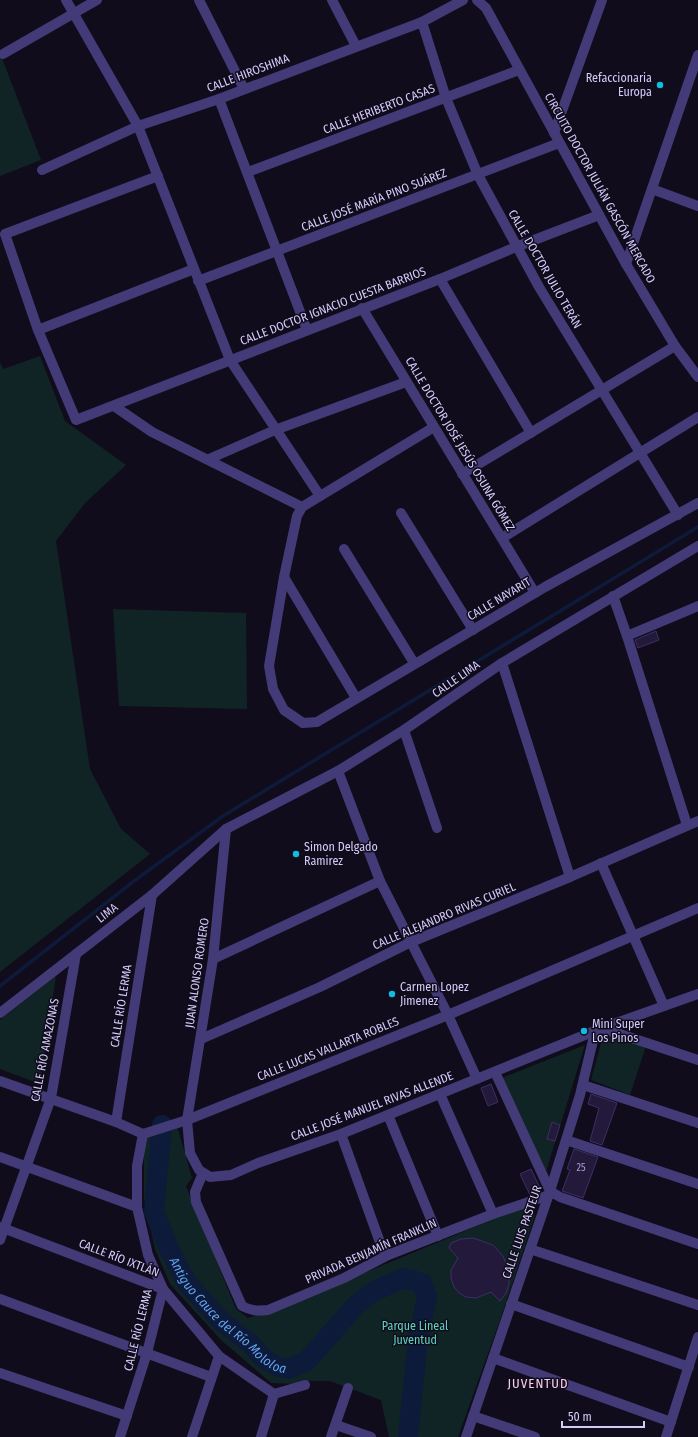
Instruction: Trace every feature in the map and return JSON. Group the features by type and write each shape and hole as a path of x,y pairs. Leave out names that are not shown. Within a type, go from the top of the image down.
{"street":[{"path":"66,0 138,126 230,360 320,496"},
{"path":"3,54 97,0"},
{"path":"199,0 244,89"},
{"path":"332,0 356,46"},
{"name":"CALLE HIROSHIMA","path":"42,170 138,126 219,99 422,22 462,0"},
{"path":"477,0 485,4"},
{"path":"554,133 602,0"},
{"name":"CIRCUITO DOCTOR JULIÁN GASCÓN MERCADO","path":"485,4 519,70 626,264 675,346 698,377"},
{"name":"CALLE DOCTOR JULIO TERÁN","path":"422,22 446,98 478,175 516,247 601,390 678,515"},
{"path":"626,264 698,55"},
{"name":"CALLE HERIBERTO CASAS","path":"248,172 519,70"},
{"path":"219,99 307,330"},
{"name":"CALLE JOSÉ MARÍA PINO SUÁREZ","path":"198,281 559,143"},
{"path":"158,176 5,234 38,330 194,269"},
{"path":"652,189 698,206"},
{"name":"CALLE DOCTOR IGNACIO CUESTA BARRIOS","path":"38,330 76,420 440,279 516,247 599,215"},
{"path":"440,279 531,433"},
{"name":"CALLE DOCTOR JOSÉ JESÚS OSUNA GÓMEZ","path":"362,308 535,593"},
{"path":"462,474 675,346"},
{"path":"209,460 275,430 406,382"},
{"path":"114,406 152,432 302,507"},
{"path":"502,538 698,418"},
{"path":"356,698 284,577 297,516 302,507 434,427"},
{"name":"CALLE NAYARIT","path":"284,577 269,666 273,689 284,710 292,717 303,723 317,722 535,593 698,503"},
{"path":"401,513 473,630"},
{"name":"CALLE LIMA","path":"226,829 338,771 404,730 502,663 698,546"},
{"path":"344,549 414,664"},
{"path":"613,596 687,825"},
{"path":"627,636 698,606"},
{"path":"502,663 570,877"},
{"path":"404,730 437,828"},
{"path":"338,771 380,881 448,1015 477,1079"},
{"name":"CALLE ALEJANDRO RIVAS CURIEL","path":"201,1039 320,987 411,942 570,877 698,821"},
{"name":"LIMA","path":"0,1013 152,895 226,829"},
{"name":"JUAN ALONSO ROMERO","path":"187,1120 213,959 226,829"},
{"path":"601,863 664,1006"},
{"path":"213,959 380,881"},
{"name":"CALLE RÍO LERMA","path":"116,1122 152,895"},
{"name":"CALLE LUCAS VALLARTA ROBLES","path":"143,1134 187,1120 448,1015 698,908"},
{"name":"CALLE RÍO AMAZONAS","path":"0,1240 2,1228 51,1098 76,954"},
{"name":"CALLE JOSÉ MANUEL RIVAS ALLENDE","path":"203,1173 210,1177 231,1175 258,1163 341,1134 598,1030 698,994"},
{"path":"688,997 698,1001"},
{"path":"598,1030 698,1060"},
{"name":"CALLE LUIS PASTEUR","path":"466,1437 549,1193 583,1085 598,1030"},
{"path":"495,1072 549,1193 698,1244"},
{"path":"0,1081 116,1122 143,1134"},
{"path":"583,1085 698,1123"},
{"path":"440,1094 493,1214"},
{"path":"388,1115 438,1236"},
{"path":"187,1120 190,1153 198,1170 203,1173"},
{"name":"CALLE RÍO LERMA","path":"120,1437 147,1354 163,1289 148,1255 137,1207 137,1166 143,1134"},
{"path":"341,1134 382,1248 388,1255"},
{"path":"566,1140 698,1184"},
{"path":"0,1157 137,1207"},
{"name":"PRIVADA BENJAMÍN FRANKLIN","path":"203,1173 196,1192 196,1202 242,1306 249,1310 268,1310 344,1278 388,1255 549,1193"},
{"name":"CALLE RÍO IXTLÁN","path":"2,1228 163,1289 219,1356 274,1394"},
{"path":"530,1249 698,1306"},
{"path":"0,1299 211,1377"},
{"path":"511,1304 689,1367"},
{"path":"666,1437 698,1336"},
{"path":"192,1437 219,1356"},
{"path":"493,1358 671,1422"},
{"path":"0,1373 127,1416"},
{"path":"261,1437 274,1394 305,1385"},
{"path":"331,1437 348,1388"},
{"path":"473,1416 535,1437"},
{"path":"336,1425 371,1437"}],"green space":[{"path":"0,53 41,160 0,176"},
{"path":"40,356 65,421 126,465 85,503 56,541 90,769 121,829 150,854 0,972 0,362 3,369"},
{"path":"113,609 246,613 247,709 119,706"},
{"path":"56,976 40,1084 0,1069 0,1020"},
{"path":"604,1032 646,1046 630,1095 591,1080"},
{"path":"585,1045 545,1175 502,1078"},
{"name":"Parque Lineal Juventud","path":"177,1126 192,1178 186,1186 236,1309 248,1318 294,1302 523,1207 528,1208 535,1215 499,1323 458,1437 389,1437 381,1400 330,1381 303,1381 296,1384 271,1383 221,1340 170,1284 155,1249 144,1199 144,1137"}],"building":[{"path":"656,631 659,640 638,648 635,640"},
{"path":"491,1084 498,1102 488,1106 481,1088"},
{"path":"591,1094 617,1103 602,1145 590,1141 599,1108 588,1104"},
{"path":"552,1122 560,1125 555,1141 547,1139"},
{"path":"574,1149 598,1157 583,1198 562,1191 570,1170 567,1169"},
{"path":"531,1169 541,1190 530,1195 520,1174"},
{"path":"473,1238 493,1245 503,1256 509,1271 509,1284 506,1293 500,1301 491,1292 476,1298 466,1297 459,1293 454,1287 451,1278 451,1270 458,1258 449,1248 451,1243 461,1239"}],"waterway":[{"path":"0,986 138,878 223,816 698,527"},
{"name":"Antiguo Cauce del Río Mololoa","path":"162,1125 154,1212 170,1251 187,1283 221,1321 251,1344 262,1357 276,1366 289,1369 307,1361 355,1306 374,1291 404,1278 422,1283 427,1297 418,1339 408,1437"}],"place":[{"name":"Refaccionaria Europa","path":"660,85"},
{"name":"Simon Delgado Ramirez","path":"296,854"},
{"name":"Carmen Lopez Jimenez","path":"392,994"},
{"name":"Mini Super Los Pinos","path":"584,1031"}],"district":[{"name":"JUVENTUD","path":"538,1383"}]}
